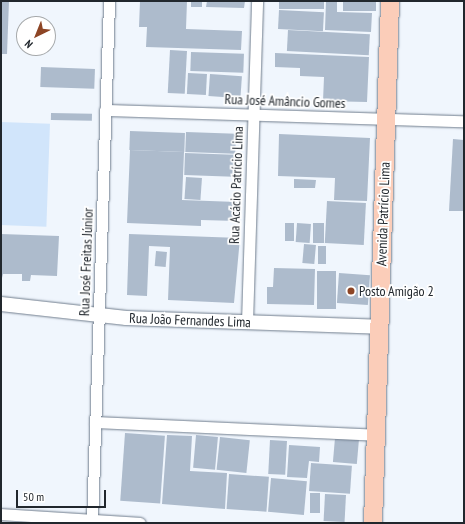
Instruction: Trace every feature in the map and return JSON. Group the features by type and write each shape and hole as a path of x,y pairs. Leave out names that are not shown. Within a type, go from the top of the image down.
{"main road":[{"name":"Avenida Patrício Lima","path":"373,523 390,1"}],"street":[{"name":"Rua José Freitas Júnior","path":"92,521 109,1"},
{"name":"Rua Acácio Patrício Lima","path":"247,322 257,1"},
{"name":"Rua José Amâncio Gomes","path":"105,110 464,121"},
{"name":"Rua João Fernandes Lima","path":"1,304 99,315 379,326"},
{"path":"96,422 376,435"},
{"path":"1,514 140,523"}],"shaded area":[{"path":"1,122 50,124 46,227 1,225"}],"building":[{"path":"1,1 9,1 7,54 1,54"},
{"path":"140,1 187,1 186,29 242,31 241,50 146,47 147,27 139,27"},
{"path":"191,1 202,1 202,7 191,7"},
{"path":"207,1 245,1 244,8 206,7"},
{"path":"279,1 324,1 324,9 279,9"},
{"path":"326,1 337,1 337,12 372,13 371,32 325,30"},
{"path":"343,1 376,1 376,11 343,11"},
{"path":"279,10 324,12 323,31 278,29"},
{"path":"288,30 370,34 369,55 287,51"},
{"path":"170,50 187,51 185,94 168,93"},
{"path":"191,52 244,54 243,73 190,71"},
{"path":"275,53 369,57 367,102 323,101 324,77 300,76 300,68 275,67"},
{"path":"41,67 95,69 94,89 40,87"},
{"path":"188,73 207,74 206,95 187,94"},
{"path":"210,74 242,76 240,98 208,96"},
{"path":"51,113 92,114 92,121 51,120"},
{"path":"130,131 185,133 184,152 129,150"},
{"path":"186,132 236,134 235,154 185,152"},
{"path":"279,134 370,138 367,201 334,200 335,178 278,176"},
{"path":"453,139 464,140 464,211 449,211"},
{"path":"130,150 184,152 182,200 237,202 237,221 201,220 201,226 127,223"},
{"path":"185,153 234,155 233,177 184,175"},
{"path":"186,177 202,178 200,200 184,199"},
{"path":"294,179 316,180 315,188 294,188"},
{"path":"327,201 366,203 364,245 325,243"},
{"path":"285,223 294,223 294,241 285,241"},
{"path":"297,223 311,224 310,243 296,242"},
{"path":"313,223 324,223 324,243 313,243"},
{"path":"1,234 59,236 57,276 31,275 30,281 22,281 22,274 3,274 1,282"},
{"path":"129,234 240,238 234,303 168,300 170,247 149,246 147,296 127,295"},
{"path":"304,244 316,245 314,264 302,263"},
{"path":"318,246 326,246 326,264 318,264"},
{"path":"156,251 167,252 166,267 155,266"},
{"path":"274,268 315,269 314,305 267,304 267,287 273,287"},
{"path":"317,271 336,271 336,309 317,309"},
{"path":"339,273 370,275 368,305 337,303"},
{"path":"125,433 165,436 160,504 120,501"},
{"path":"167,435 192,436 190,471 227,473 225,509 162,504"},
{"path":"196,435 218,437 215,470 193,468"},
{"path":"220,437 250,440 246,473 217,470"},
{"path":"335,438 359,440 357,464 333,462"},
{"path":"270,440 287,441 285,475 268,474"},
{"path":"289,445 320,447 319,462 309,461 307,478 287,477"},
{"path":"311,463 352,466 350,494 309,491"},
{"path":"229,474 269,477 266,512 227,509"},
{"path":"271,478 307,481 304,515 268,512"},
{"path":"310,493 320,493 320,513 310,513"},
{"path":"325,494 346,495 345,522 324,521"}],"place":[{"name":"Posto Amigão 2","path":"351,291"}]}
